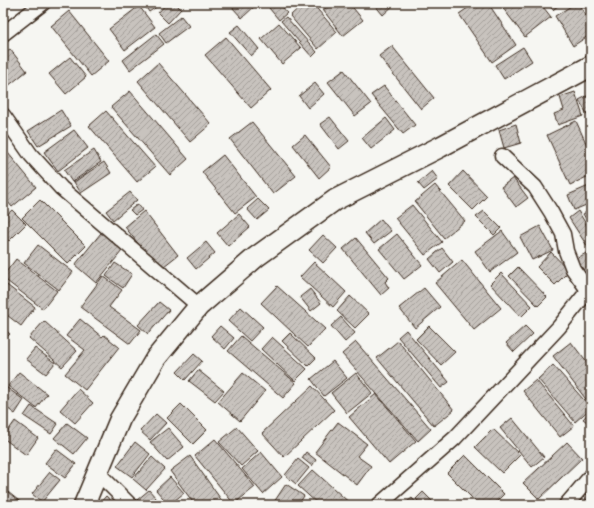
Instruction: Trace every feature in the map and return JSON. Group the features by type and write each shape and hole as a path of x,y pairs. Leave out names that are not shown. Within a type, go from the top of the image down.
{"main road":[{"path":"84,505 120,418 156,358 199,306 256,257 335,200 440,147 591,66"}],"street":[{"path":"3,34 43,3"},
{"path":"3,115 30,155 61,188 199,306"},
{"path":"379,505 455,438 559,327 589,288 573,269 566,251 564,234 535,187 502,156"},
{"path":"97,472 130,505"},
{"path":"566,505 591,476"}],"building":[{"path":"143,3 162,3 149,12"},
{"path":"167,3 175,3 181,9 168,23 158,13"},
{"path":"236,3 255,3 256,5 242,18 232,7"},
{"path":"275,3 279,3 287,13 279,20 269,8"},
{"path":"304,3 312,3 337,32 318,49 290,16"},
{"path":"314,3 323,3 318,8"},
{"path":"333,3 349,3 363,20 343,36 323,10"},
{"path":"373,3 396,3 383,15"},
{"path":"475,3 488,3 516,45 492,62 459,14"},
{"path":"499,3 540,3 551,17 525,37"},
{"path":"547,3 561,3 553,10"},
{"path":"578,3 591,24 591,34 573,46 555,16"},
{"path":"139,6 155,27 125,50 109,29"},
{"path":"69,11 109,61 91,76 51,26"},
{"path":"181,16 189,26 166,43 159,33"},
{"path":"286,17 317,52 312,57 281,21"},
{"path":"279,23 301,48 282,64 261,39"},
{"path":"239,25 259,49 251,56 230,32"},
{"path":"156,34 164,44 130,70 123,60"},
{"path":"226,37 271,90 251,108 205,55"},
{"path":"392,46 434,98 421,109 379,56"},
{"path":"523,47 532,61 504,79 495,65"},
{"path":"10,49 27,71 3,90 3,54"},
{"path":"70,57 86,77 66,94 49,74"},
{"path":"158,63 211,124 190,142 138,81"},
{"path":"344,70 371,104 355,116 328,82"},
{"path":"315,83 324,94 308,108 299,96"},
{"path":"384,86 415,125 403,134 371,95"},
{"path":"130,91 188,159 170,175 111,107"},
{"path":"575,92 583,116 558,125 554,114 564,110 560,97"},
{"path":"591,94 591,115 588,116 579,100"},
{"path":"61,110 71,126 38,146 28,131"},
{"path":"106,111 155,167 137,182 89,126"},
{"path":"330,117 349,141 339,149 320,124"},
{"path":"386,118 395,130 371,149 362,138"},
{"path":"576,121 591,154 591,175 570,185 547,135"},
{"path":"252,122 296,176 273,194 230,139"},
{"path":"516,124 521,143 504,148 499,130"},
{"path":"74,130 88,148 58,171 44,152"},
{"path":"305,135 331,167 319,178 293,145"},
{"path":"3,147 36,187 12,207 3,196"},
{"path":"94,150 101,162 72,182 64,170"},
{"path":"223,155 256,197 235,213 202,172"},
{"path":"104,162 111,173 81,193 74,182"},
{"path":"432,171 438,179 424,190 418,183"},
{"path":"463,171 487,196 473,210 449,186"},
{"path":"513,178 528,198 516,207 501,187"},
{"path":"435,185 465,221 444,238 415,202"},
{"path":"591,185 591,203 574,210 568,195"},
{"path":"130,192 137,200 113,220 106,211"},
{"path":"258,199 269,210 257,220 247,209"},
{"path":"40,200 86,246 68,264 22,218"},
{"path":"138,204 142,210 135,215 130,210"},
{"path":"412,205 442,242 425,255 395,218"},
{"path":"591,209 591,227 583,214"},
{"path":"12,210 26,224 9,241 3,235 3,218"},
{"path":"144,211 178,255 159,270 125,227"},
{"path":"484,211 501,228 494,235 476,217"},
{"path":"578,211 591,232 591,248 589,249 569,218"},
{"path":"239,214 250,227 228,246 217,233"},
{"path":"381,219 391,231 374,244 365,233"},
{"path":"540,226 553,250 532,260 520,237"},
{"path":"105,228 126,246 96,283 75,265"},
{"path":"502,231 517,252 490,272 475,251"},
{"path":"397,234 422,265 404,279 379,249"},
{"path":"323,235 337,248 323,263 309,250"},
{"path":"356,238 389,278 385,282 389,288 381,295 343,249"},
{"path":"206,242 215,253 196,269 187,258"},
{"path":"38,245 73,272 59,290 24,263"},
{"path":"442,248 453,262 440,273 429,259"},
{"path":"591,250 591,265 578,273 571,262"},
{"path":"551,252 569,271 555,285 537,267"},
{"path":"16,259 57,291 43,309 3,278"},
{"path":"462,260 501,308 474,330 435,283"},
{"path":"314,262 346,292 333,307 300,277"},
{"path":"115,263 132,274 123,288 106,276"},
{"path":"518,267 547,297 538,306 509,276"},
{"path":"501,273 532,306 521,317 490,284"},
{"path":"103,276 122,290 109,307 141,330 130,344 80,307"},
{"path":"3,282 35,307 21,326 3,312"},
{"path":"277,286 325,329 308,347 261,303"},
{"path":"424,288 440,307 415,328 399,308"},
{"path":"310,289 321,303 311,311 300,297"},
{"path":"350,296 369,314 355,328 337,311"},
{"path":"159,302 169,310 148,334 138,325"},
{"path":"241,307 263,327 250,341 228,321"},
{"path":"341,317 355,333 345,342 331,326"},
{"path":"80,319 102,337 104,335 119,347 85,390 65,374 85,350 66,336"},
{"path":"44,321 77,351 62,367 29,338"},
{"path":"220,326 234,338 225,349 211,336"},
{"path":"429,326 455,352 441,365 416,339"},
{"path":"525,326 533,334 514,352 506,343"},
{"path":"3,328 10,334 3,341"},
{"path":"406,330 449,382 441,388 398,337"},
{"path":"290,333 316,358 308,366 282,341"},
{"path":"241,336 296,383 283,398 228,351"},
{"path":"272,337 307,369 295,381 261,349"},
{"path":"398,341 454,410 434,426 377,358"},
{"path":"356,342 431,429 418,441 342,354"},
{"path":"571,342 591,368 591,400 588,402 553,356"},
{"path":"35,348 55,363 46,374 26,359"},
{"path":"194,354 202,361 185,380 177,372"},
{"path":"333,361 347,378 324,396 311,379"},
{"path":"553,365 591,408 575,422 538,379"},
{"path":"198,370 224,391 215,401 189,381"},
{"path":"19,372 47,394 36,408 8,386"},
{"path":"243,373 265,391 240,421 218,402"},
{"path":"356,373 372,393 347,413 331,393"},
{"path":"536,380 574,426 560,437 523,391"},
{"path":"3,385 24,400 15,414 3,405"},
{"path":"312,386 334,410 284,457 262,433"},
{"path":"78,389 93,403 75,423 60,410"},
{"path":"376,394 416,441 389,464 349,417"},
{"path":"181,404 207,430 193,444 167,418"},
{"path":"31,406 58,424 51,434 24,416"},
{"path":"591,410 591,425 583,419"},
{"path":"3,411 8,414 3,421"},
{"path":"156,414 166,423 150,440 140,431"},
{"path":"512,418 544,457 532,467 500,428"},
{"path":"15,421 38,438 26,455 3,438"},
{"path":"338,422 367,444 357,456 371,466 357,485 315,452"},
{"path":"67,423 87,438 74,454 54,438"},
{"path":"237,427 258,451 241,466 219,442"},
{"path":"168,428 184,447 167,461 150,442"},
{"path":"493,429 520,455 502,473 475,447"},
{"path":"215,439 255,487 234,504 195,456"},
{"path":"135,442 150,454 132,477 117,466"},
{"path":"567,442 582,458 539,499 523,483"},
{"path":"56,449 76,464 65,478 45,463"},
{"path":"261,452 282,477 263,494 242,469"},
{"path":"306,452 316,460 312,466 302,458"},
{"path":"465,455 504,494 493,505 479,505 447,473"},
{"path":"190,456 225,505 195,505 170,471"},
{"path":"152,457 165,469 146,490 133,479"},
{"path":"298,459 309,468 296,484 285,475"},
{"path":"313,470 352,505 319,505 298,486"},
{"path":"50,472 60,480 42,502 32,494"},
{"path":"170,477 184,493 169,505 156,490"},
{"path":"286,484 304,496 298,505 272,505"},
{"path":"591,486 591,504 582,496"},
{"path":"3,488 24,505 3,505"},
{"path":"149,490 162,505 141,505 137,500"},
{"path":"423,492 436,505 422,505 416,499"},
{"path":"106,496 116,505 98,505"},
{"path":"412,498 418,505 403,505"}]}
